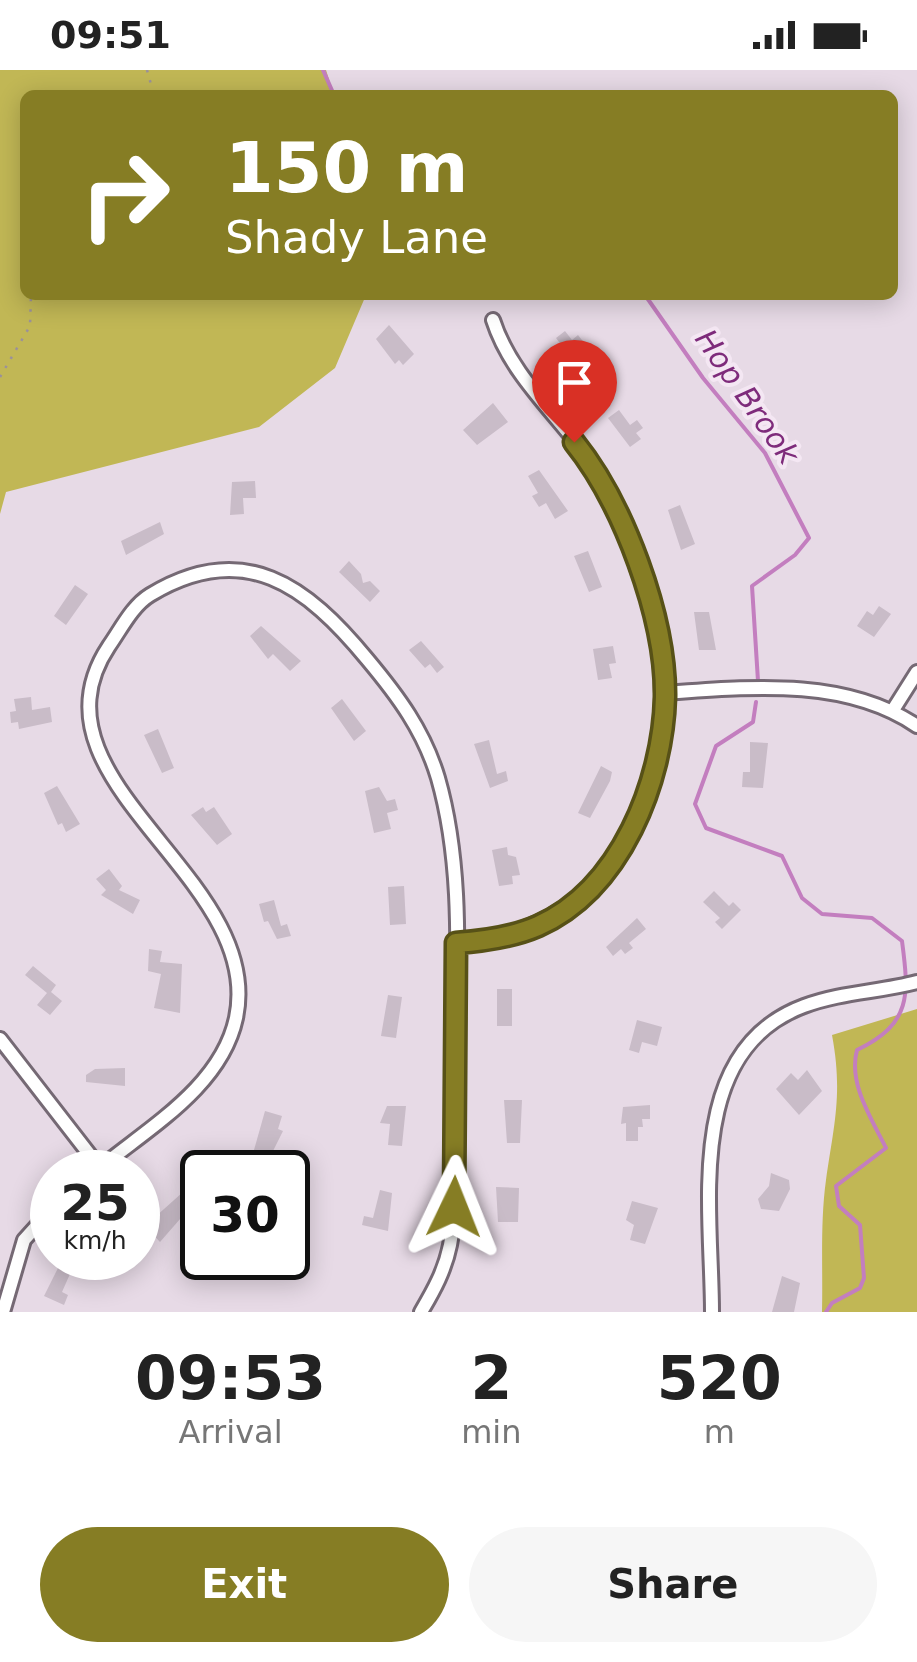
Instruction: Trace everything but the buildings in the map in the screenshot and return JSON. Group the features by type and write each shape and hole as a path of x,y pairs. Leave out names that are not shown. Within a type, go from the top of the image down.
{"street":[{"path":"456,943 541,925 576,899 611,864 636,820 661,748 665,693 644,585 624,524 592,464 502,346 493,320"},
{"path":"122,1150 194,1091 215,1068 236,1018 237,966 220,918 114,784 90,716 93,687 104,654 134,609 149,596 203,573 228,570 281,580 311,598 340,626 424,734 448,824 456,943 454,1207 442,1275 421,1312"},
{"path":"894,710 917,672"},
{"path":"665,693 814,690 846,694 894,710 917,726"},
{"path":"712,1312 712,1147 720,1092 732,1065 751,1037 802,1006 915,983"},
{"path":"0,1040 83,1150"},
{"path":"3,1312 24,1240 30,1234"}],"path":[{"path":"0,377 30,326 31,300"}],"shaded area":[{"path":"0,70 326,70 332,90 20,90 20,300 364,300 335,368 259,427 6,492 0,514"},
{"path":"917,1009 917,1312 822,1312 823,1213 837,1092 832,1035"}],"waterway":[{"name":"Hop Brook","path":"323,70 332,90"},
{"name":"Hop Brook","path":"648,300 703,378 765,453 809,538 795,555 752,586 758,681"},
{"name":"Hop Brook","path":"756,702 753,722 716,746 695,804 706,828 782,856 802,898 822,914 872,918 902,941 906,977 903,1006 888,1029 857,1050 855,1062 862,1100 886,1148 836,1186 839,1206 860,1225 864,1278 860,1288 832,1303 826,1312"}],"route":[{"path":"454,1207 456,943 492,939 541,925 592,885 621,850 636,820 661,748 665,693 657,639 636,554 592,464 574,442"}]}
